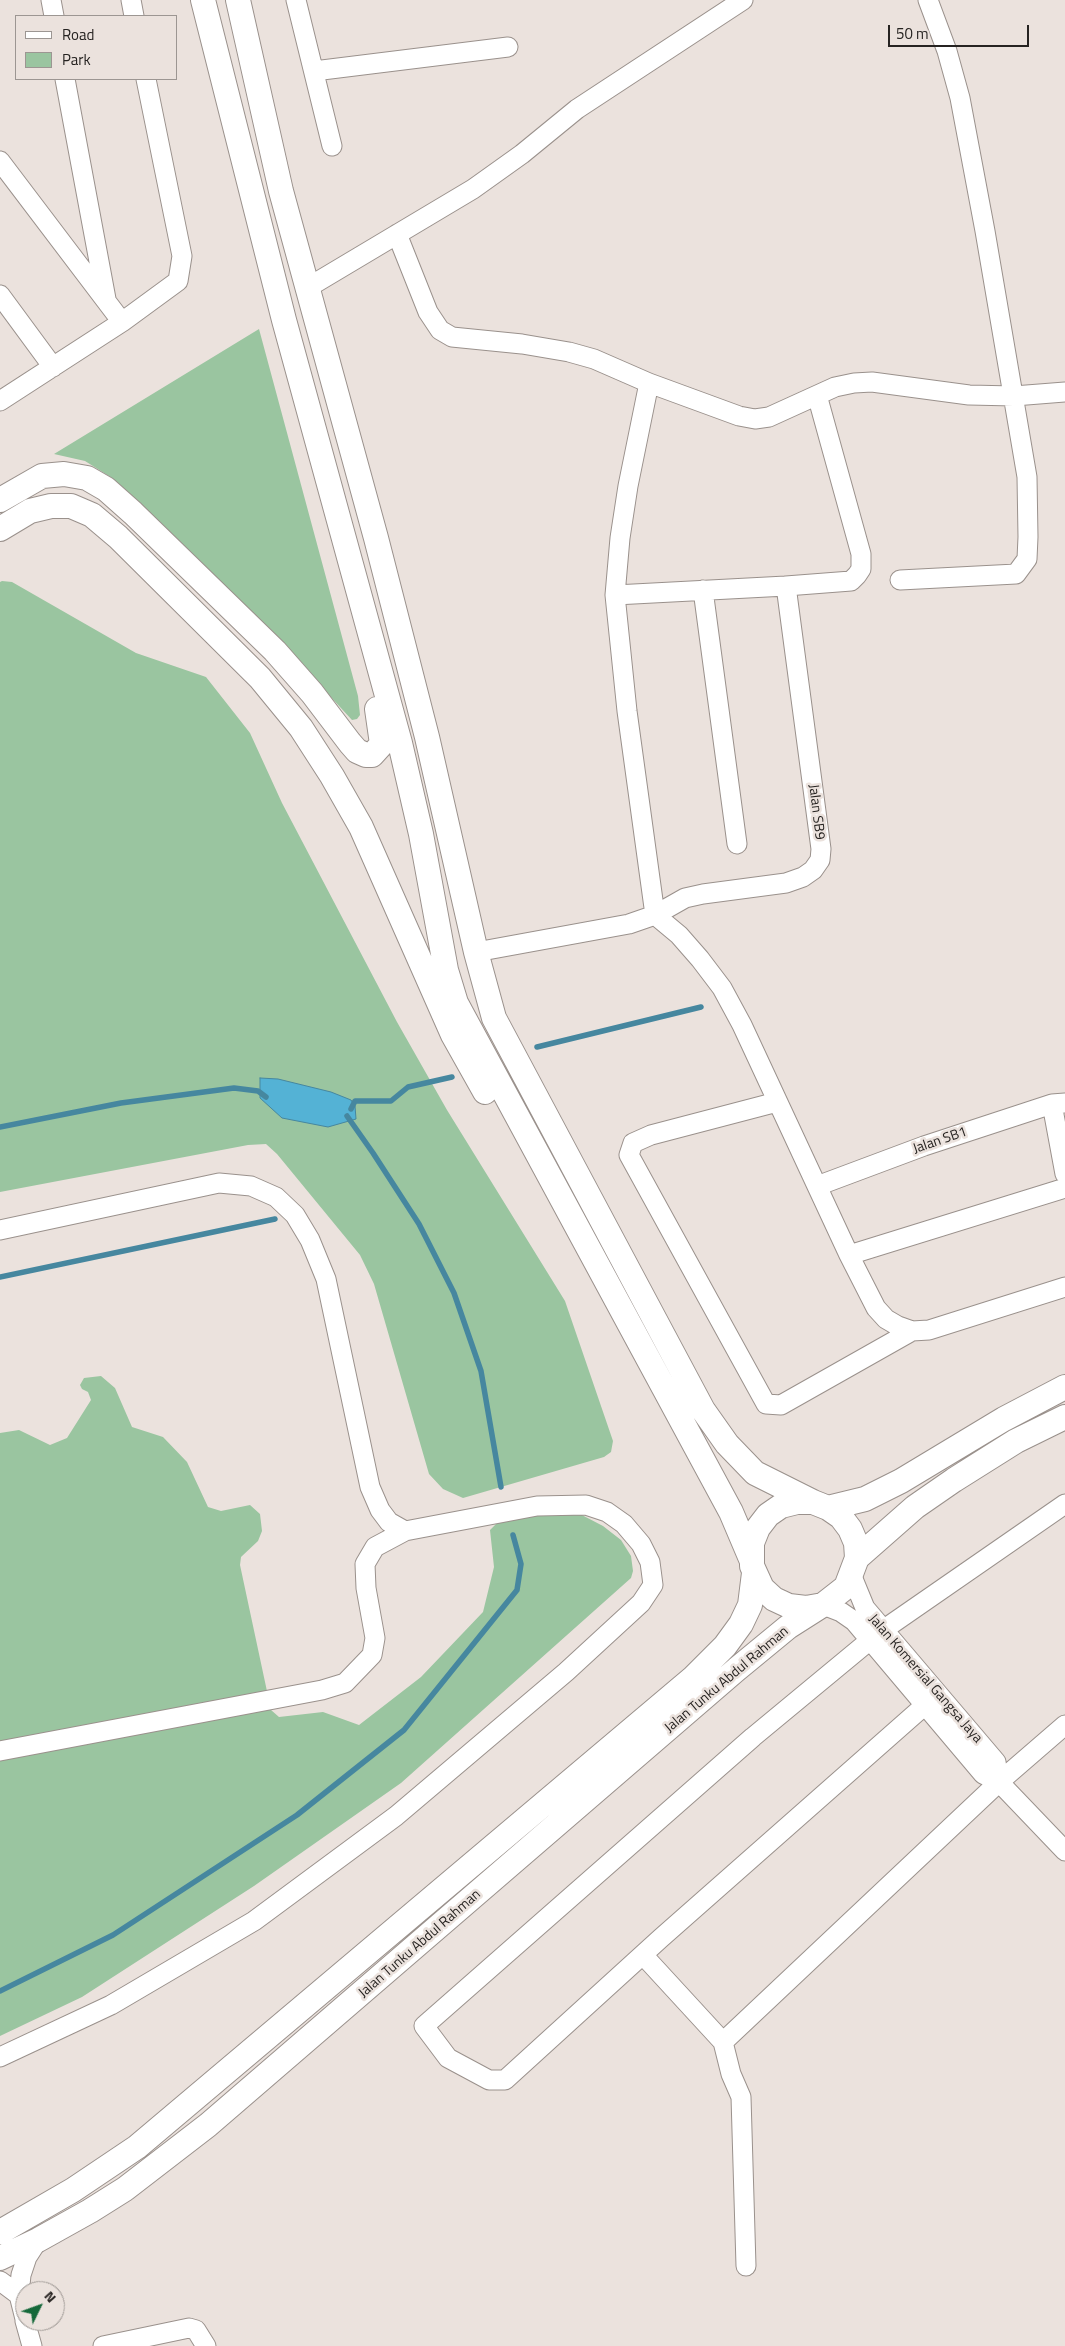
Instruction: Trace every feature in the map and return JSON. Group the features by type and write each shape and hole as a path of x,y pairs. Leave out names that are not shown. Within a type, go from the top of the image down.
{"main road":[{"path":"203,0 284,320 400,743 421,834 446,970 456,1003 584,1244 731,1512 762,1588 774,1599 789,1606 806,1608 822,1605 840,1594 854,1566 915,1507 1016,1441 1065,1417"},
{"path":"238,0 262,114 307,288 376,538 424,727 476,952 494,1018 703,1410 727,1444 755,1473 821,1505 841,1517 850,1529 856,1543 854,1566"},
{"path":"0,500 42,476 64,474 87,478 106,489 133,512 275,651 312,693 357,751 366,755 372,754 382,744 380,720 315,474 284,320"},
{"path":"0,529 30,511 51,506 71,506 92,515 118,537 216,633 260,678 302,728 361,827 453,1035 512,1141 584,1244"},
{"path":"752,1566 755,1535 768,1515 781,1506 797,1502 821,1505 865,1498 901,1481 1004,1419 1065,1387"},
{"name":"Jalan Tunku Abdul Rahman","path":"0,2232 73,2190 137,2147 693,1678 725,1646 741,1624 750,1605 752,1566"},
{"name":"Jalan Tunku Abdul Rahman","path":"0,2258 38,2240 125,2189 208,2125 467,1904 737,1669 788,1627 822,1605"}],"street":[{"path":"51,0 54,15"},
{"path":"131,0 134,15"},
{"path":"296,0 332,146"},
{"path":"307,288 474,189 522,154 577,109 743,0"},
{"path":"900,580 1016,574 1027,559 1028,477 1014,396 960,98 947,51 928,0"},
{"path":"314,71 508,47"},
{"path":"72,80 106,302"},
{"path":"0,401 122,322 178,280 182,256 146,80"},
{"path":"0,162 122,322"},
{"path":"397,234 428,312 440,330 452,338 522,344 569,352 594,359 649,383 739,416 769,417 784,412 835,387 854,383 872,382 969,395 1014,396 1065,392"},
{"path":"0,295 53,367"},
{"path":"649,383 624,512 615,595 627,711 655,915 679,935 700,958 722,988 876,1308 886,1319 912,1331"},
{"path":"615,595 851,581 861,569 862,562 817,395"},
{"name":"Jalan SB9","path":"655,915 685,898 786,883 803,877 813,870 820,860 821,849 786,586"},
{"path":"703,590 737,844"},
{"path":"476,952 606,930 655,915"},
{"path":"777,1102 651,1135 633,1143 628,1155 766,1404 781,1405 912,1331 929,1330 1065,1287"},
{"path":"1059,1104 1065,1174"},
{"name":"Jalan SB1","path":"816,1186 924,1146 1059,1104"},
{"path":"0,1230 219,1183 251,1186 276,1197 295,1215 310,1240 326,1279 370,1487 380,1510 389,1522 405,1531"},
{"path":"849,1255 1065,1188"},
{"path":"924,1706 505,2080 489,2080 448,2058 424,2026 753,1737 876,1635 1065,1504"},
{"path":"0,1751 322,1690 345,1683 372,1655 375,1638 366,1588 366,1564 375,1547 405,1531 480,1515 537,1506 586,1505 607,1512 624,1524 641,1544 650,1562 653,1585 642,1603 566,1672 396,1816 254,1921 111,2006 0,2057"},
{"name":"Jalan Komersial Gangsa Jaya","path":"854,1566 865,1608 876,1635 924,1706 983,1774 999,1782 1065,1851"},
{"name":"Jalan Komersial Gangsa Jaya","path":"822,1605 841,1612 876,1635 996,1762 999,1782"},
{"path":"723,2042 999,1782 1065,1725"},
{"path":"643,1955 723,2042 731,2074 741,2097 746,2266"},
{"path":"20,2281 27,2257 38,2240"},
{"path":"0,2280 15,2292"},
{"path":"104,2346 189,2328 196,2330 206,2346"},
{"path":"28,2331 32,2346"}],"green space":[{"path":"259,329 358,696 360,715 357,719 352,720 281,643 112,478 85,461 54,454"},
{"path":"0,582 12,582 136,653 206,677 250,733 282,803 397,1022 447,1110 565,1301 613,1441 611,1452 604,1457 463,1498 443,1489 429,1474 374,1284 360,1255 277,1154 266,1144 248,1145 0,1192"},
{"path":"101,1376 115,1388 132,1427 163,1437 187,1462 208,1507 221,1511 250,1505 260,1514 262,1531 258,1541 241,1557 240,1565 271,1710 279,1717 323,1712 359,1725 421,1677 483,1612 494,1567 490,1530 501,1519 553,1512 578,1513 603,1526 621,1540 631,1556 633,1571 631,1578 401,1783 254,1886 82,1997 0,2036 0,1433 19,1430 50,1445 67,1438 91,1400 88,1392 82,1389 80,1385 84,1378"}],"water":[{"path":"260,1078 278,1079 331,1092 351,1100 355,1106 356,1119 328,1127 282,1118 260,1098"}],"waterway":[{"path":"537,1047 701,1007"},
{"path":"351,1109 355,1101 391,1101 408,1087 452,1077"},
{"path":"0,1127 121,1103 234,1088 258,1091 266,1097"},
{"path":"347,1116 419,1224 454,1293 481,1371 501,1487"},
{"path":"0,1277 275,1219"},
{"path":"0,1991 113,1935 297,1815 404,1730 517,1590 521,1564 513,1535"}]}
